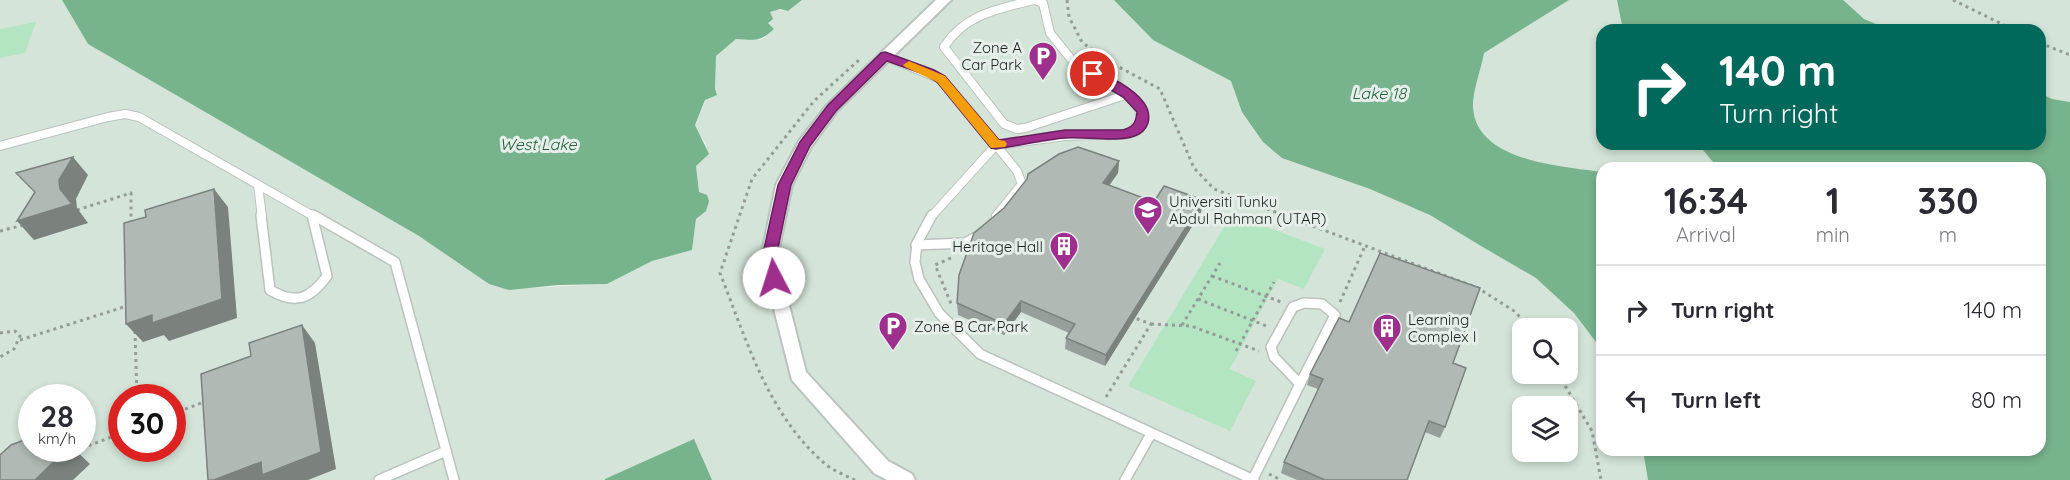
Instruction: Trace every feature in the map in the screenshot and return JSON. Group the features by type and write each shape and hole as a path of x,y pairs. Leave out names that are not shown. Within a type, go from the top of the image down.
{"street":[{"path":"905,480 881,467 798,375 769,258 784,185 804,145 832,108 944,0"}],"lane":[{"path":"1128,94 1024,128 1017,129 1005,124 944,47 965,22 975,15 1034,0 1043,3 1050,33 1071,59 1128,94 1144,112 1143,122 1135,131 1123,134 1065,134 996,145 924,226 916,245 915,268 928,299 955,331 980,354 1253,480 1257,469 1301,385 1335,315 1327,307 1316,303 1303,303 1293,307 1271,347 1274,357 1301,385"},
{"path":"885,56 930,72 941,79 1017,171 1022,184 990,223"},
{"path":"0,146 125,114 139,117 395,262 454,480"},
{"path":"258,185 270,290 283,299 300,299 317,291 327,276 312,215"},
{"path":"916,245 965,243 983,232"},
{"path":"1125,480 1151,434"},
{"path":"379,480 446,452"}],"path":[{"path":"1067,0 1069,17 1082,42 1104,59 1160,89 1194,168 1206,182 1222,194 1478,288 1522,318"},
{"path":"1953,0 2002,24"},
{"path":"2046,45 2070,55"},
{"path":"855,480 824,464 794,432 763,380 720,273 752,179 814,101 865,54"},
{"path":"67,213 131,193 131,232"},
{"path":"0,231 33,222"},
{"path":"1335,315 1365,246"},
{"path":"953,309 935,265 943,260 960,257"},
{"path":"1182,325 1220,263"},
{"path":"1212,276 1265,297"},
{"path":"1236,351 1274,282"},
{"path":"1198,299 1253,320"},
{"path":"0,357 14,349 20,340 134,304"},
{"path":"1125,314 1151,324 1182,325 1274,357"},
{"path":"1105,397 1151,324"},
{"path":"135,327 137,384"},
{"path":"0,333 15,332 20,336 20,340"},
{"path":"1564,384 1592,431 1596,453"},
{"path":"1099,394 1116,402"},
{"path":"186,409 206,401 206,412"},
{"path":"1597,456 1601,480"},
{"path":"1257,469 1281,480"}],"shaded area":[{"name":"Universiti Tunku Abdul Rahman (UTAR)","path":"0,0 62,0 88,44 419,236 489,284 533,288 607,284 652,261 692,250 696,219 706,211 699,192 696,166 707,146 695,126 706,100 715,89 716,56 736,39 760,40 764,38 774,29 768,23 769,13 774,10 788,11 802,0 2070,0 2070,480 0,480"},
{"path":"36,22 25,53 0,58 0,29"},
{"path":"1232,214 1325,249 1304,289 1278,279 1230,369 1256,381 1230,431 1128,386"}],"water":[{"name":"West Lake","path":"62,0 802,0 788,11 780,9 770,12 773,19 768,23 774,29 765,36 753,40 736,39 716,56 715,89 717,95 705,100 695,125 709,154 696,166 699,192 707,195 709,201 706,211 696,219 692,250 652,261 607,284 558,285 509,290 489,284 419,236 88,44"},
{"name":"Lake 18","path":"1114,0 1569,0 1484,53 1475,88 1473,108 1478,126 1489,140 1505,150 1545,163 1596,171 1596,342 1574,313 1536,278 1430,215 1370,189 1282,158 1263,142 1242,112 1231,81 1153,40"},
{"path":"1617,0 1843,0 1864,19 1876,24 1622,24"},
{"path":"2046,96 2070,102 2070,480 1648,480 1644,456 2046,456 2046,162 1713,162 1703,150 2046,150"},
{"path":"694,439 712,480 605,480 605,479"}],"building":[{"name":"Heritage Hall","path":"1078,147 1119,161 1103,183 1154,202 1164,186 1203,200 1106,355 1066,338 1075,324 1021,301 1004,324 957,303 959,275 974,233 1004,208 1027,179 1028,174 1059,154"},
{"path":"73,157 59,180 60,189 72,204 17,221 35,192 16,173"},
{"path":"214,189 222,299 152,323 152,315 126,324 124,223 146,217 145,210"},
{"name":"Learning Complex I","path":"1380,253 1480,288 1453,363 1466,368 1445,427 1429,421 1407,480 1325,480 1284,462 1323,379 1310,374 1339,318 1349,322"},
{"path":"302,325 321,452 262,475 261,462 214,480 208,480 201,374 251,356 249,343"},
{"path":"18,442 18,462 54,462 35,480 0,480 0,455 11,445"}],"slow traffic":[{"path":"909,65 930,72 941,79 996,145 1001,144"}],"place":[{"name":"Zone A Car Park","path":"1043,82"},
{"name":"Universiti Tunku Abdul Rahman (UTAR)","path":"1148,236"},
{"name":"Heritage Hall","path":"1064,272"},
{"name":"Zone B Car Park","path":"893,352"},
{"name":"Learning Complex I","path":"1387,354"}],"route":[{"path":"774,278 769,258 784,185 804,145 832,108 885,56 930,72 941,79 996,145 1065,134 1123,134 1135,131 1143,122 1144,112 1137,102 1128,94 1093,74"}]}
